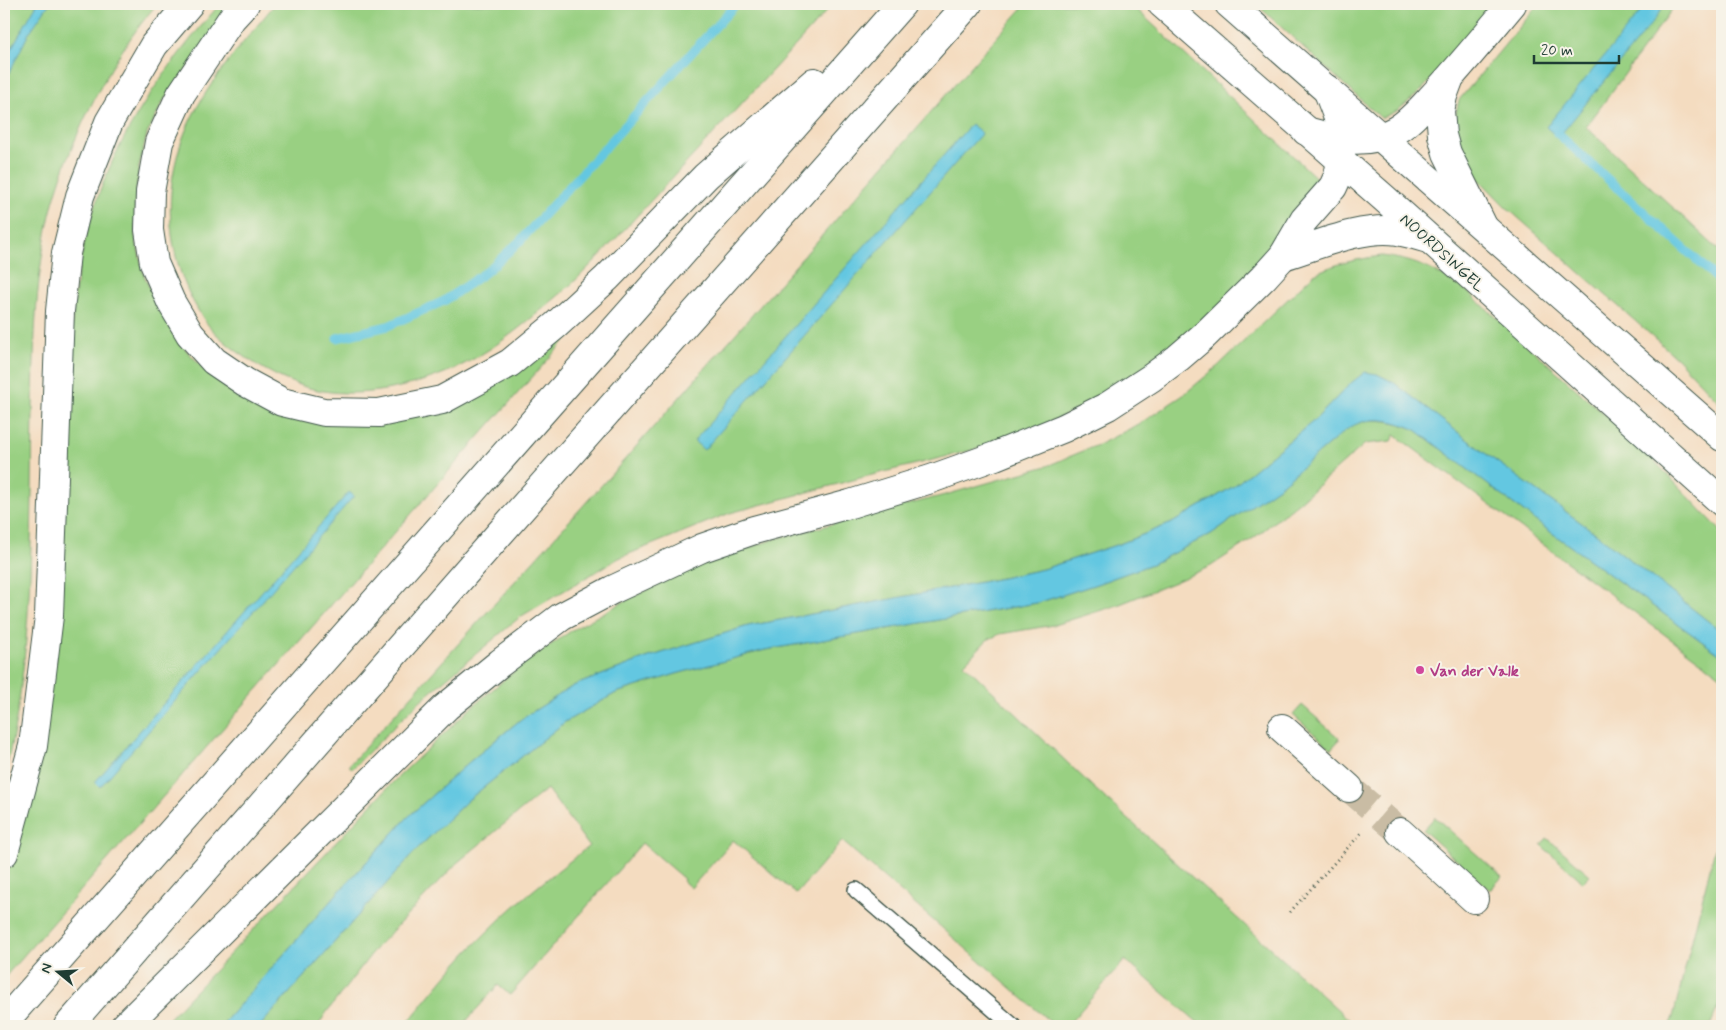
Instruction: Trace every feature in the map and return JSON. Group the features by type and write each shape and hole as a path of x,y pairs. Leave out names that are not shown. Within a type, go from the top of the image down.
{"main road":[{"path":"4,853 33,746 49,616 60,311 66,253 80,196 109,122 154,45 189,4"},
{"path":"245,4 232,18 181,94 159,142 150,192 149,230 154,263 171,302 190,334 214,361 237,377 282,402 324,412 379,413 442,400 510,363 556,326 608,278 706,176 900,6"},
{"path":"68,1026 494,539 968,4"},
{"name":"NOORDSINGEL","path":"1162,4 1306,131 1341,150 1428,239 1722,502"},
{"path":"1229,4 1722,437"},
{"path":"1341,150 1361,139 1381,136 1396,130 1420,109 1450,78 1512,4"},
{"path":"4,1022 900,6"},
{"path":"1450,78 1442,96 1440,111 1442,135 1447,153 1482,226"},
{"path":"125,1026 446,707 561,617 612,590 702,548 754,530 932,479 1030,442 1108,406 1152,378 1231,312 1282,256 1304,220 1333,187 1338,176 1341,150 1338,118 1326,89"},
{"path":"1282,256 1372,230 1397,231 1428,239"},
{"path":"1282,728 1349,788"},
{"path":"1400,832 1474,899"}],"lane":[{"path":"856,890 1013,1026"}],"path":[{"path":"1290,912 1363,831"},
{"path":"1718,1026 1722,1016"}],"green space":[{"path":"4,4 157,4 140,25 109,72 82,124 53,203 42,254 35,333 31,549 26,642 14,732 4,777"},
{"path":"220,4 234,4 164,100 147,134 139,166 135,200 135,236 144,275 155,301 173,333 211,376 242,396 395,422 576,323 579,325 4,978 4,882 16,846 64,426 75,293 82,252 102,186 125,136 169,67"},
{"path":"275,4 833,4 591,265 570,286 528,321 479,356 437,376 381,391 337,393 313,389 294,383 265,370 231,347 214,332 193,301 183,280 176,258 172,235 171,189 181,143 189,124 198,105 222,69"},
{"path":"1026,4 1131,4 1324,185 1255,273 1192,336 1086,405 1009,441 730,513 619,558 520,617 421,700 352,769 349,765 619,466"},
{"path":"1256,4 1497,4 1420,92 1397,111 1381,118"},
{"path":"1539,4 1676,4 1586,127 1722,253 1722,405 1677,358 1506,207 1469,169 1461,152 1456,133 1456,113 1459,100"},
{"path":"1382,256 1422,266 1440,274 1458,286 1459,284 1642,448 1722,532 1722,632 1598,535 1482,451 1393,382 1377,374 1351,383 1316,419 1234,486 1172,523 1122,543 1043,569 748,626 646,658 573,686 520,720 468,763 408,817 335,896 221,1026 162,1026 394,781 473,706 524,663 574,629 671,578 724,556 775,539 945,495 1047,466 1100,444 1139,424 1182,396 1218,366 1314,274 1347,262"},
{"path":"1367,420 1392,422 1416,430 1541,525 1722,656 1722,677 1395,435 1392,441 1365,444 1299,502 1255,537 1211,566 1115,606 1054,625 1000,634 987,640 964,664 1094,788 1356,1026 1202,1026 1125,960 1067,1026 1055,1026 842,841 796,894 733,840 691,888 683,881 684,879 642,843 510,995 498,985 462,1026 405,1026 454,967 498,921 589,846 547,789 458,862 376,948 318,1026 260,1026 418,848 468,800 565,722 616,693 676,674 765,650 1037,603 1152,564 1211,534 1280,486 1346,430 1356,423"},
{"path":"1302,705 1340,739 1331,749 1293,715"},
{"path":"1435,817 1502,877 1490,890 1423,830"},
{"path":"1722,820 1722,997 1710,1026 1669,1026 1673,1017"},
{"path":"1547,838 1590,875 1583,882 1541,845"}],"water":[{"path":"37,4 49,4 29,33 4,83 4,61"},
{"path":"1647,4 1665,4 1655,19 1558,138 1546,127"},
{"path":"971,124 982,133 704,450 694,441"},
{"path":"1365,372 1377,374 1393,382 1482,451 1598,535 1722,632 1722,656 1541,525 1416,430 1389,421 1372,420 1363,422 1346,430 1280,486 1211,534 1152,564 1037,603 765,650 676,674 616,693 565,722 468,800 418,848 260,1026 221,1026 335,896 408,817 468,763 520,720 573,686 646,658 748,626 1043,569 1122,543 1172,523 1234,486 1316,419 1351,383"},
{"path":"349,492 354,496 100,787 95,782"}],"waterway":[{"path":"337,338 388,326 444,301 486,272 520,241 736,4"},
{"path":"1557,133 1722,283"}],"tunnel":[{"path":"1349,788 1400,832"}],"place":[{"name":"Van der Valk","path":"1420,670"}]}
